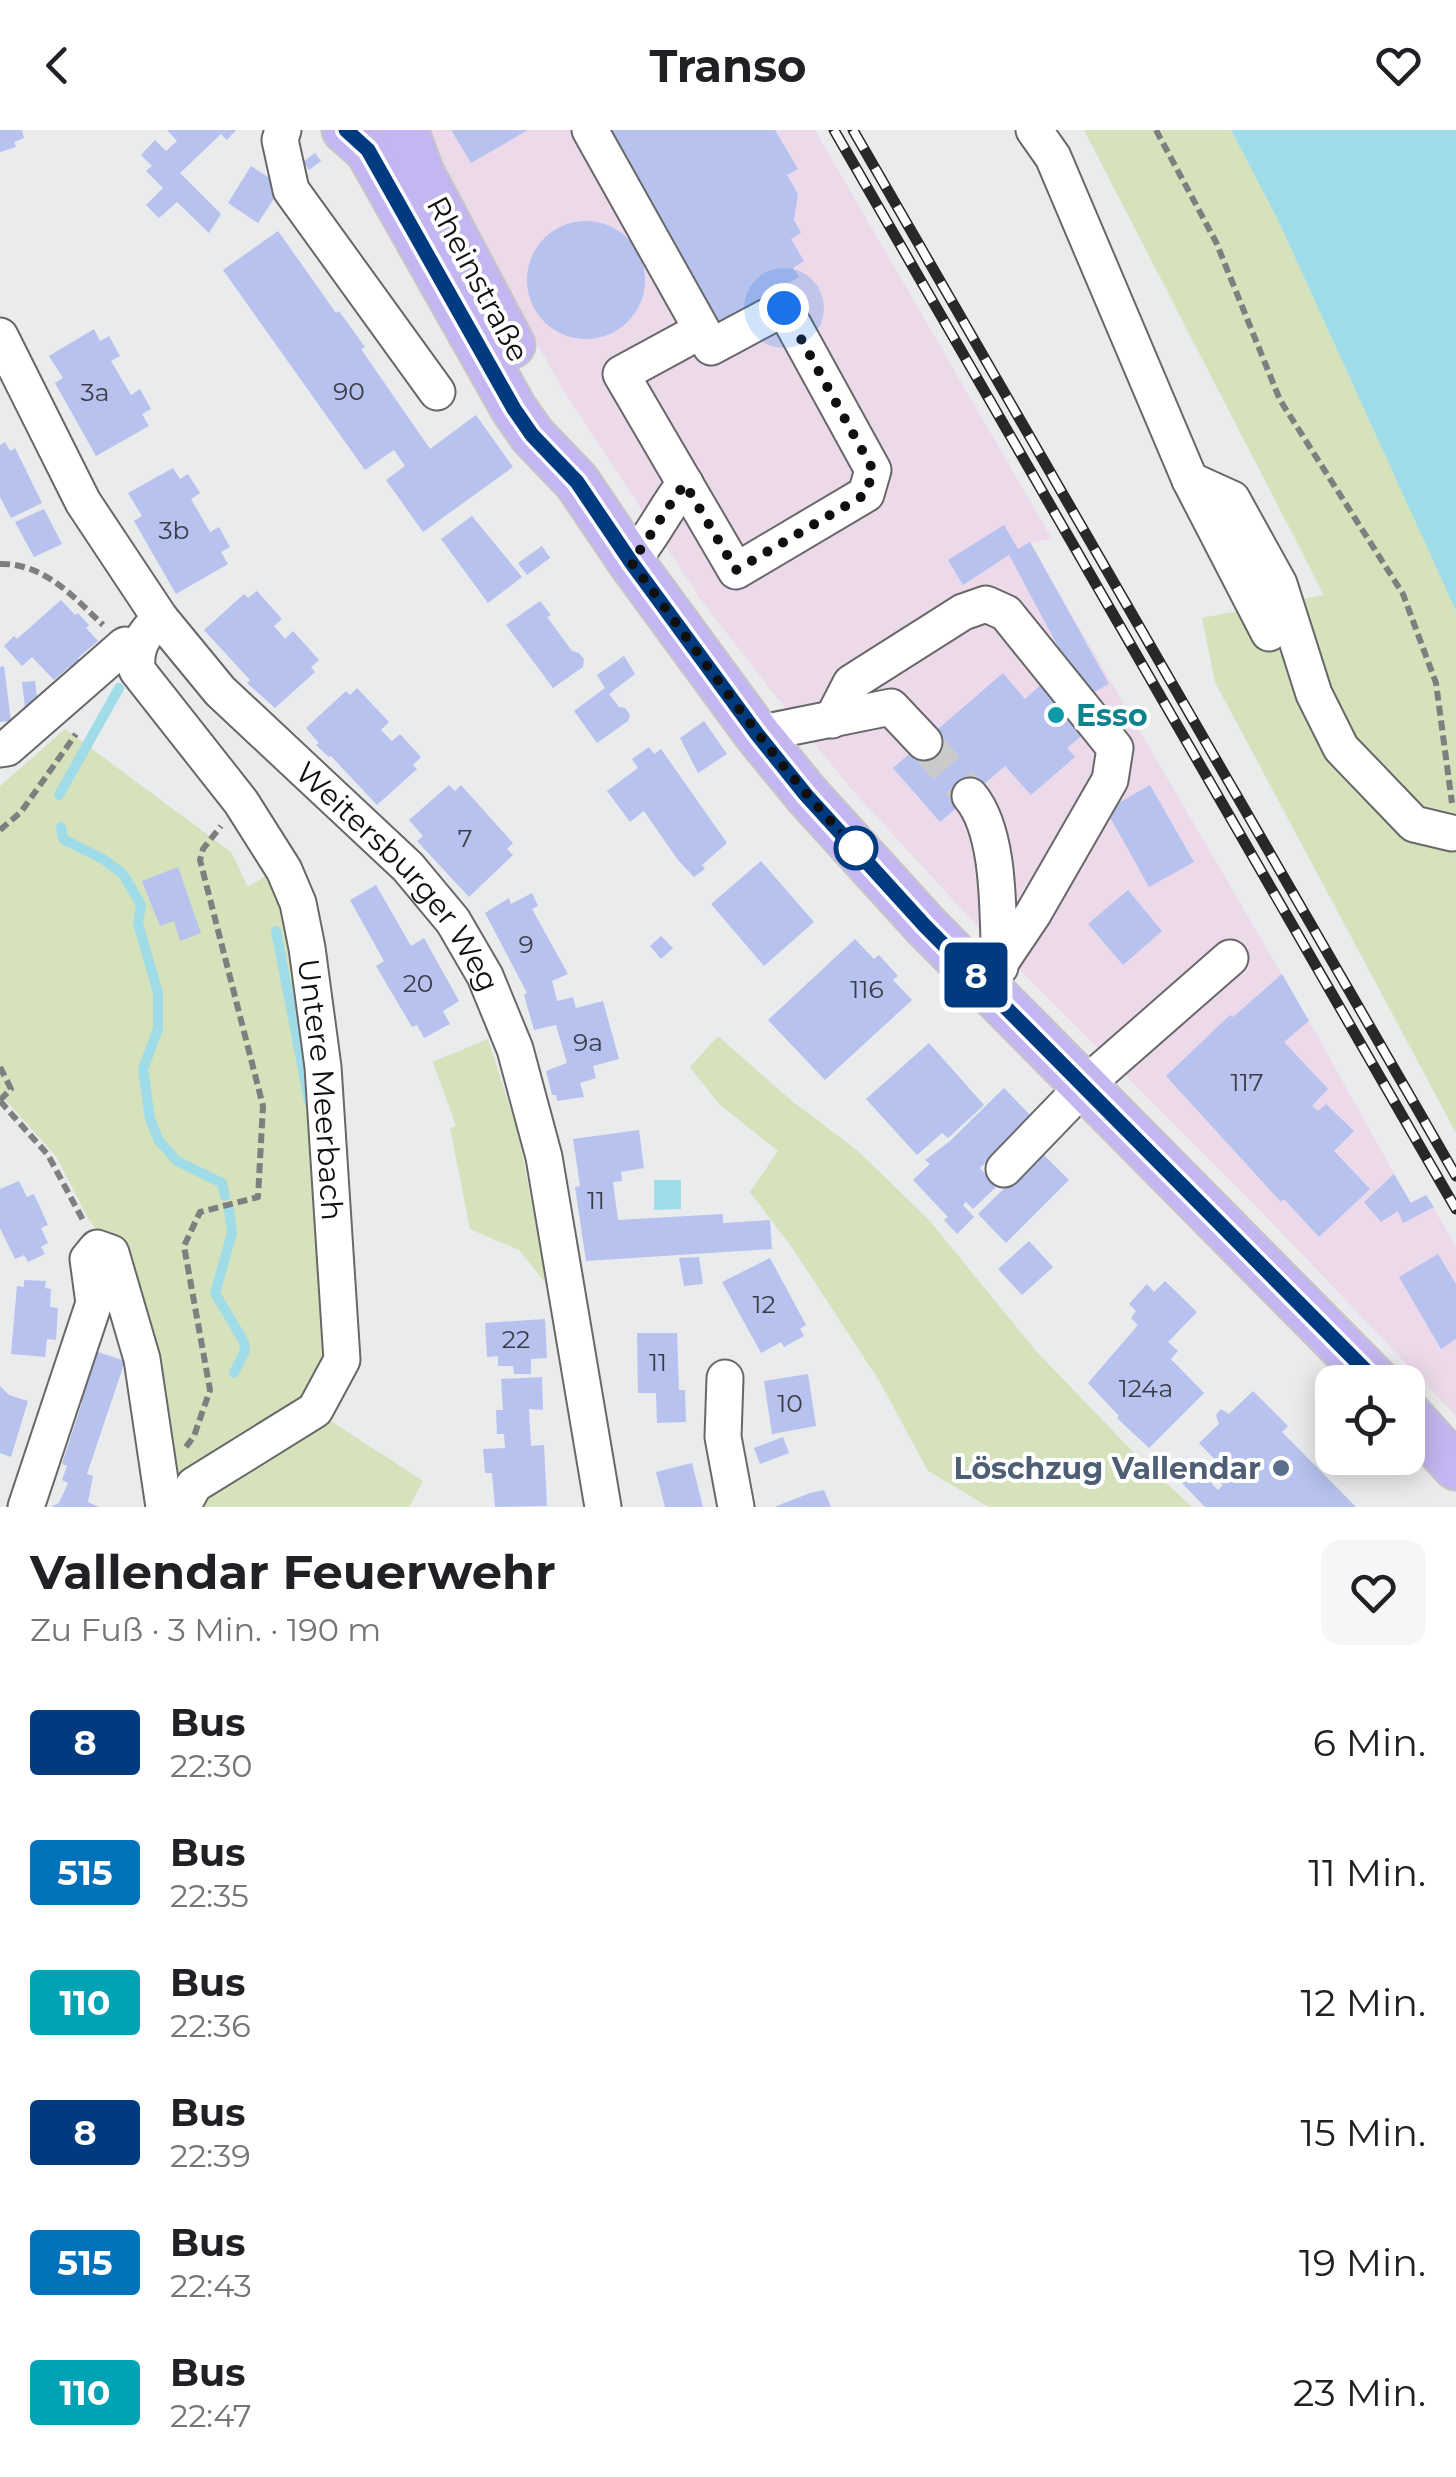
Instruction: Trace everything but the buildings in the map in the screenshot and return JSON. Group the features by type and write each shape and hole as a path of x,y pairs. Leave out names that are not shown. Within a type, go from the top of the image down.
{"main road":[{"name":"Rheinstraße","path":"346,130 368,150 514,409 532,435 577,482 631,562 806,795 925,926 1002,983 1084,1084 1359,1365"},
{"name":"Rheinstraße","path":"404,130 422,173 540,395 577,482"},
{"path":"1425,1433 1456,1467"}],"street":[{"path":"283,130 280,140 291,190 437,392"},
{"path":"590,130 702,330 621,374 736,570 866,494 873,470 784,308 712,347"},
{"path":"1046,139 1190,480 1269,633"},
{"name":"Weitersburger Weg","path":"0,336 83,502 160,618 220,691 408,867 453,921 485,976 515,1049 544,1157 602,1507"},
{"path":"1190,480 1232,500 1270,567 1314,694 1340,748 1414,824 1452,833"},
{"path":"631,562 685,484"},
{"path":"832,720 851,683 963,612 986,604 1006,612 1116,748 1110,780 1033,914 1002,983"},
{"path":"0,749 8,748 130,648 160,618"},
{"name":"Untere Meerbach","path":"130,648 138,670 242,802 284,870 298,903 308,948 323,1067 342,1360 315,1410 194,1485 182,1507"},
{"path":"757,734 891,708 924,742"},
{"path":"970,796 980,808 996,874 1002,983"},
{"path":"1004,1170 1084,1084 1230,958"},
{"path":"26,1507 94,1302 88,1258 97,1248 111,1253 142,1358 162,1491"},
{"path":"725,1378 723,1437 736,1507"}],"path":[{"path":"1156,130 1216,242 1280,400 1403,594 1436,683 1452,784 1452,833"},
{"path":"0,564 12,564 57,581 130,648"},
{"path":"0,830 21,812 78,731"},
{"path":"162,1491 172,1466 194,1436 210,1390 184,1246 200,1212 258,1197 263,1106 200,860 212,837 242,802"},
{"path":"0,1067 12,1089 0,1100 48,1155 97,1248"}],"shaded area":[{"path":"428,130 815,130 1052,539 1030,543 1410,1202 1426,1195 1456,1247 1456,1416 1425,1383 1425,1365 1407,1365 1257,1207 987,937 853,791 699,597 562,388 497,273"}],"green space":[{"path":"1084,130 1231,130 1278,220 1456,611 1456,1133 1215,682 1202,618 1324,595"},
{"path":"65,729 231,852 248,887 270,873 288,924 311,1079 332,1361 300,1407 177,1501 132,1273 89,1220 56,1156 0,1094 0,786"},
{"path":"718,1036 792,1101 858,1151 929,1220 1036,1351 1192,1507 989,1507 928,1471 880,1382 793,1249 750,1192 778,1151 719,1104 690,1067"},
{"path":"488,1039 519,1136 547,1285 519,1250 470,1229 450,1128 456,1126 433,1062"},
{"path":"323,1416 423,1481 409,1507 194,1507 202,1492"}],"water":[{"path":"1231,130 1456,130 1456,611 1278,220"},
{"path":"654,1180 681,1180 681,1209 654,1210"}],"waterway":[{"path":"59,795 119,688"},
{"path":"61,827 63,839 123,874 141,905 138,923 158,993 158,1029 143,1069 150,1119 159,1141 177,1161 222,1183 225,1196"},
{"name":"Untere Meerbach","path":"276,931 309,1101"},
{"path":"229,1210 232,1233 215,1293 244,1342 245,1351 234,1373"}],"tunnel":[{"path":"924,742 970,796"}],"railway":[{"path":"834,130 1456,1209"},
{"path":"853,130 1456,1176"}],"bus line":[{"name":"8","path":"346,130 368,150 514,409 532,435 577,482 631,562 806,795 925,926 1360,1365"}],"place":[{"name":"Esso","path":"1056,715"},
{"name":"Löschzug Vallendar","path":"1281,1468"}],"route":[{"path":"784,308 873,470 866,494 736,570 685,484 631,562 757,734 806,795 856,848"}]}
